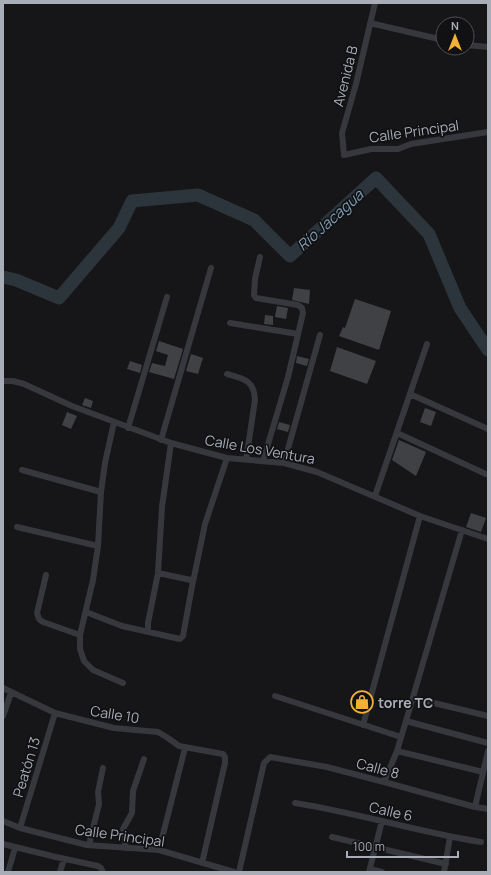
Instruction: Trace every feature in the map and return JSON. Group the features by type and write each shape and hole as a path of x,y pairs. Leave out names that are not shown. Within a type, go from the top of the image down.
{"street":[{"name":"Avenida B","path":"344,155 342,133 356,84 375,3"},
{"path":"370,23 435,38"},
{"path":"475,45 488,47"},
{"name":"Calle Principal","path":"344,155 371,149 398,148 411,144 488,132"},
{"path":"260,257 255,278 254,295 256,298 300,306 304,312 288,377 263,461"},
{"path":"161,440 211,268"},
{"path":"128,428 167,297"},
{"path":"230,323 298,334"},
{"path":"284,463 320,336"},
{"path":"375,496 427,344"},
{"path":"227,374 244,379 250,384 254,392 255,400 246,460"},
{"name":"Calle Los Ventura","path":"3,381 13,381 24,384 72,406 171,443 227,458 284,463 317,472 420,516 488,539"},
{"path":"410,394 488,429"},
{"path":"114,422 105,463 101,492 98,546 93,580 80,635 80,648 84,661 93,670 123,683"},
{"path":"397,433 488,474"},
{"path":"148,631 158,573 162,508 171,443"},
{"path":"86,612 115,623 179,639 182,638 205,524 227,458"},
{"path":"22,470 101,492"},
{"path":"363,725 420,516"},
{"path":"17,528 98,546"},
{"path":"384,782 397,751 414,698 462,530"},
{"path":"158,573 192,580 193,582"},
{"path":"46,575 37,613 39,619 43,622 80,635"},
{"name":"Calle 10","path":"3,688 55,714 114,728 158,732 179,746 224,755 225,763 202,863"},
{"path":"3,716 11,693"},
{"path":"275,696 401,737"},
{"path":"414,698 488,716"},
{"name":"Peatón 13","path":"20,828 55,714"},
{"path":"406,721 488,743"},
{"path":"159,850 185,748"},
{"path":"397,751 483,772"},
{"path":"475,807 488,751"},
{"name":"Calle 8","path":"239,872 264,763 270,757 327,767 475,807 488,809"},
{"path":"126,848 123,829 132,813 133,791 144,759"},
{"path":"89,845 99,804 99,786 103,768"},
{"name":"Calle 6","path":"295,803 450,837 481,842"},
{"name":"Calle Principal","path":"3,821 20,828 89,845 159,850 234,872"},
{"path":"382,821 370,871 382,872"},
{"path":"332,837 446,864"},
{"path":"444,872 450,837"},
{"path":"3,844 98,866 103,872"},
{"path":"8,872 15,848"},
{"path":"60,872 64,859"}],"building":[{"path":"294,288 310,290 309,304 292,300"},
{"path":"355,299 391,311 379,350 339,336 343,327 345,328"},
{"path":"277,306 288,308 286,319 275,317"},
{"path":"265,315 273,316 273,325 264,324"},
{"path":"159,341 183,349 174,379 149,372 152,363 165,366 168,355 156,351"},
{"path":"337,347 376,361 367,384 330,371"},
{"path":"191,354 203,358 198,374 186,371"},
{"path":"297,356 309,359 307,366 296,363"},
{"path":"130,361 142,365 140,373 127,369"},
{"path":"85,398 93,401 91,408 82,405"},
{"path":"425,408 436,412 431,426 420,422"},
{"path":"67,412 77,416 71,429 62,425"},
{"path":"279,422 290,425 288,432 277,429"},
{"path":"399,440 426,452 416,476 392,460"},
{"path":"471,513 486,518 481,532 466,527"}],"waterway":[{"name":"Río Jacagua","path":"3,277 16,280 59,298 119,228 132,201 198,195 254,220 290,256 376,178 429,234 460,308 488,350"}],"place":[{"name":"torre TC","path":"362,702"}]}
